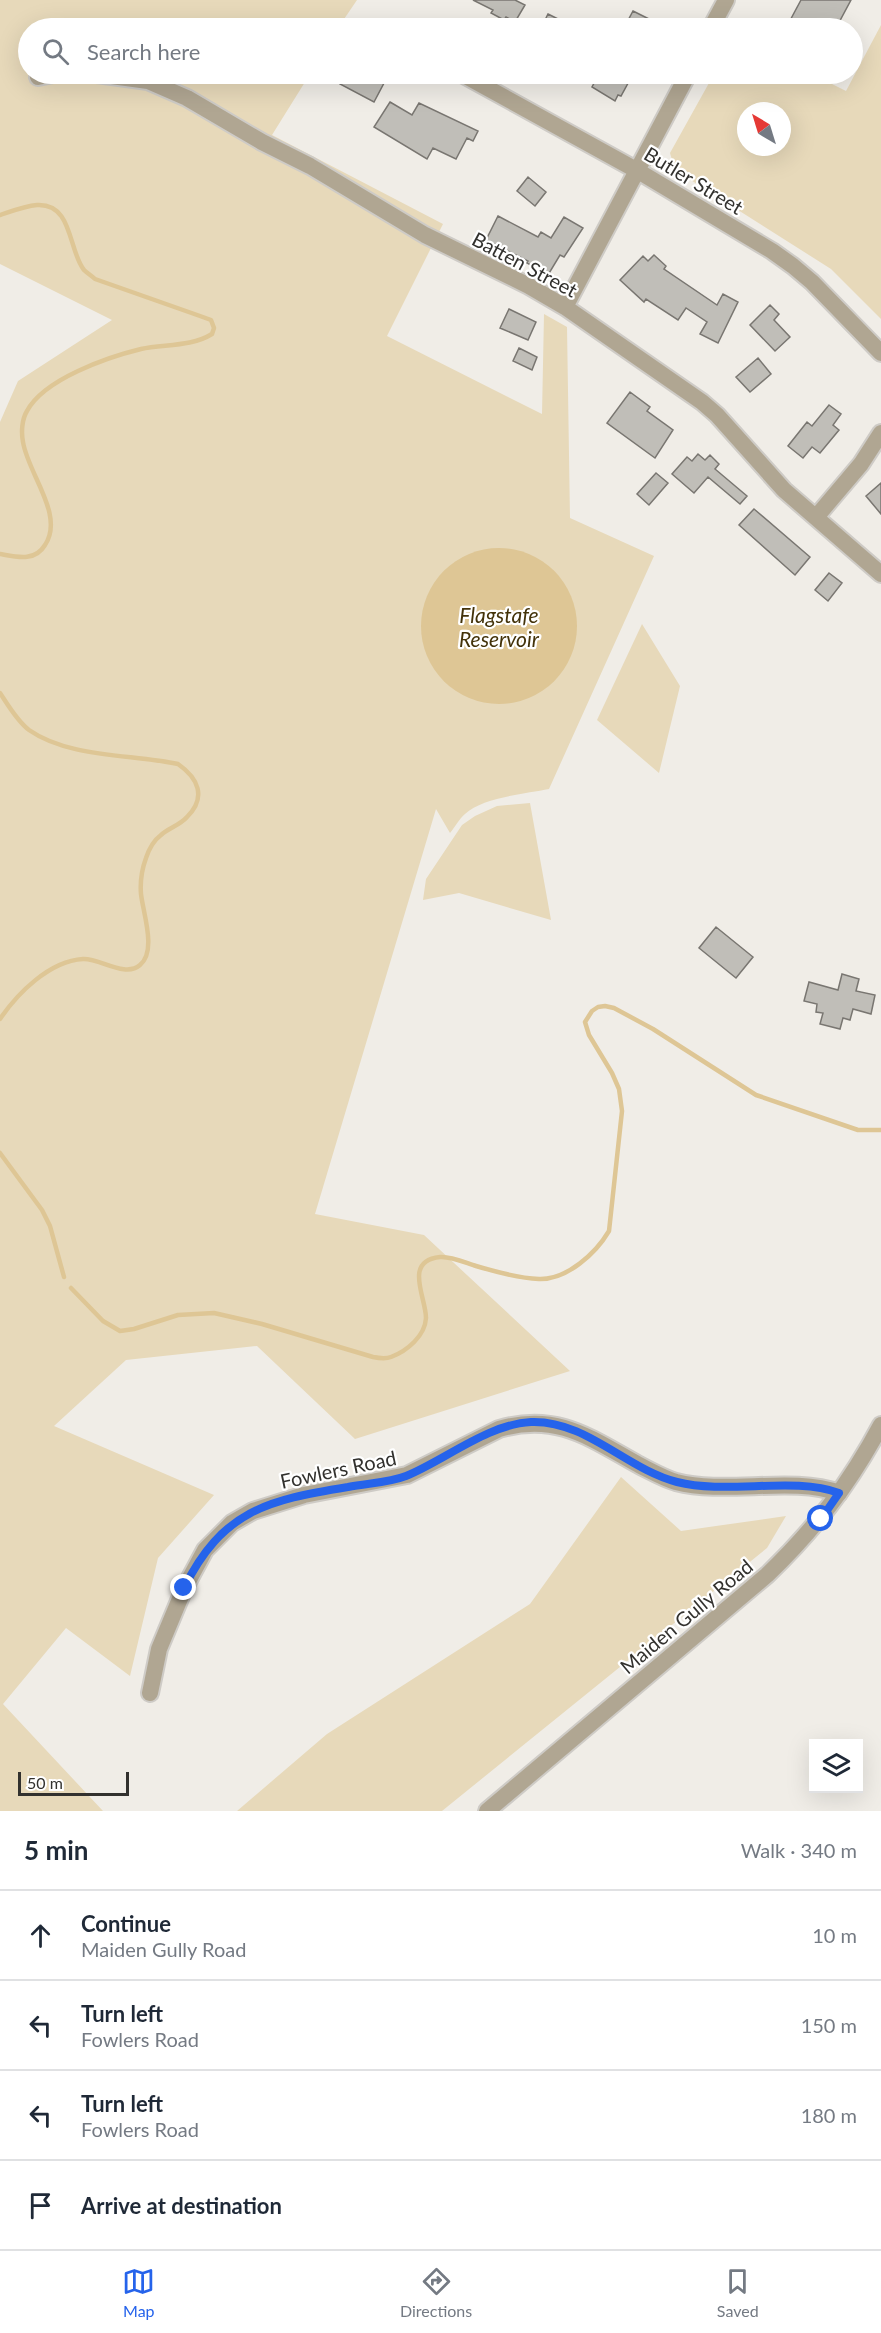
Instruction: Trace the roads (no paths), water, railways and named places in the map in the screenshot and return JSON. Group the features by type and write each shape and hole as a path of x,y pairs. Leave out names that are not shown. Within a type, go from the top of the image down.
{"street":[{"path":"716,18 726,0"},
{"name":"Batten Street","path":"155,84 188,98 262,142 310,166 425,235 529,286 565,307 702,402 717,415 784,490 817,516 881,574"},
{"name":"Butler Street","path":"480,84 638,171 794,266 881,353"},
{"path":"565,307 683,84"},
{"path":"817,516 861,464 881,433"},
{"name":"Fowlers Road","path":"150,1693 159,1649 184,1588 205,1550 232,1523 253,1511 304,1495 407,1475 499,1429 515,1424 544,1423 566,1428 590,1437 674,1481 711,1486 818,1487 839,1493"},
{"name":"Maiden Gully Road","path":"487,1811 767,1575 821,1519 881,1425"}],"water":[{"name":"Flagstafe Reservoir","path":"499,548 529,554 554,571 571,596 577,626 571,656 554,681 529,698 499,704 469,698 444,681 427,656 421,626 427,596 444,571 469,554"}],"waterway":[{"path":"0,215 37,205 49,206 63,219 79,261 84,270 95,279 211,320 214,328 212,334 195,341 141,349 95,364 62,379 35,399 24,418 22,438 26,454 48,508 51,521 50,533 45,545 36,554 25,557 0,554"},
{"path":"0,693 25,726 45,739 63,746 101,754 178,764 191,775 198,788 197,802 193,810 181,822 158,837 143,867 141,889 148,931 148,951 140,965 120,969 90,960 70,961 35,980 15,999 0,1019"},
{"path":"71,1288 103,1321 120,1331 178,1315 214,1313 262,1324 373,1357 389,1358 409,1347 419,1337 425,1325 419,1273 422,1265 429,1260 440,1257 449,1258 507,1274 539,1279 550,1278 570,1270 589,1256 609,1231 622,1111 619,1089 589,1035 585,1022 592,1011 598,1007 614,1008 653,1029 756,1095 858,1130 881,1130"},
{"path":"0,1153 42,1210 50,1226 64,1277"}]}
